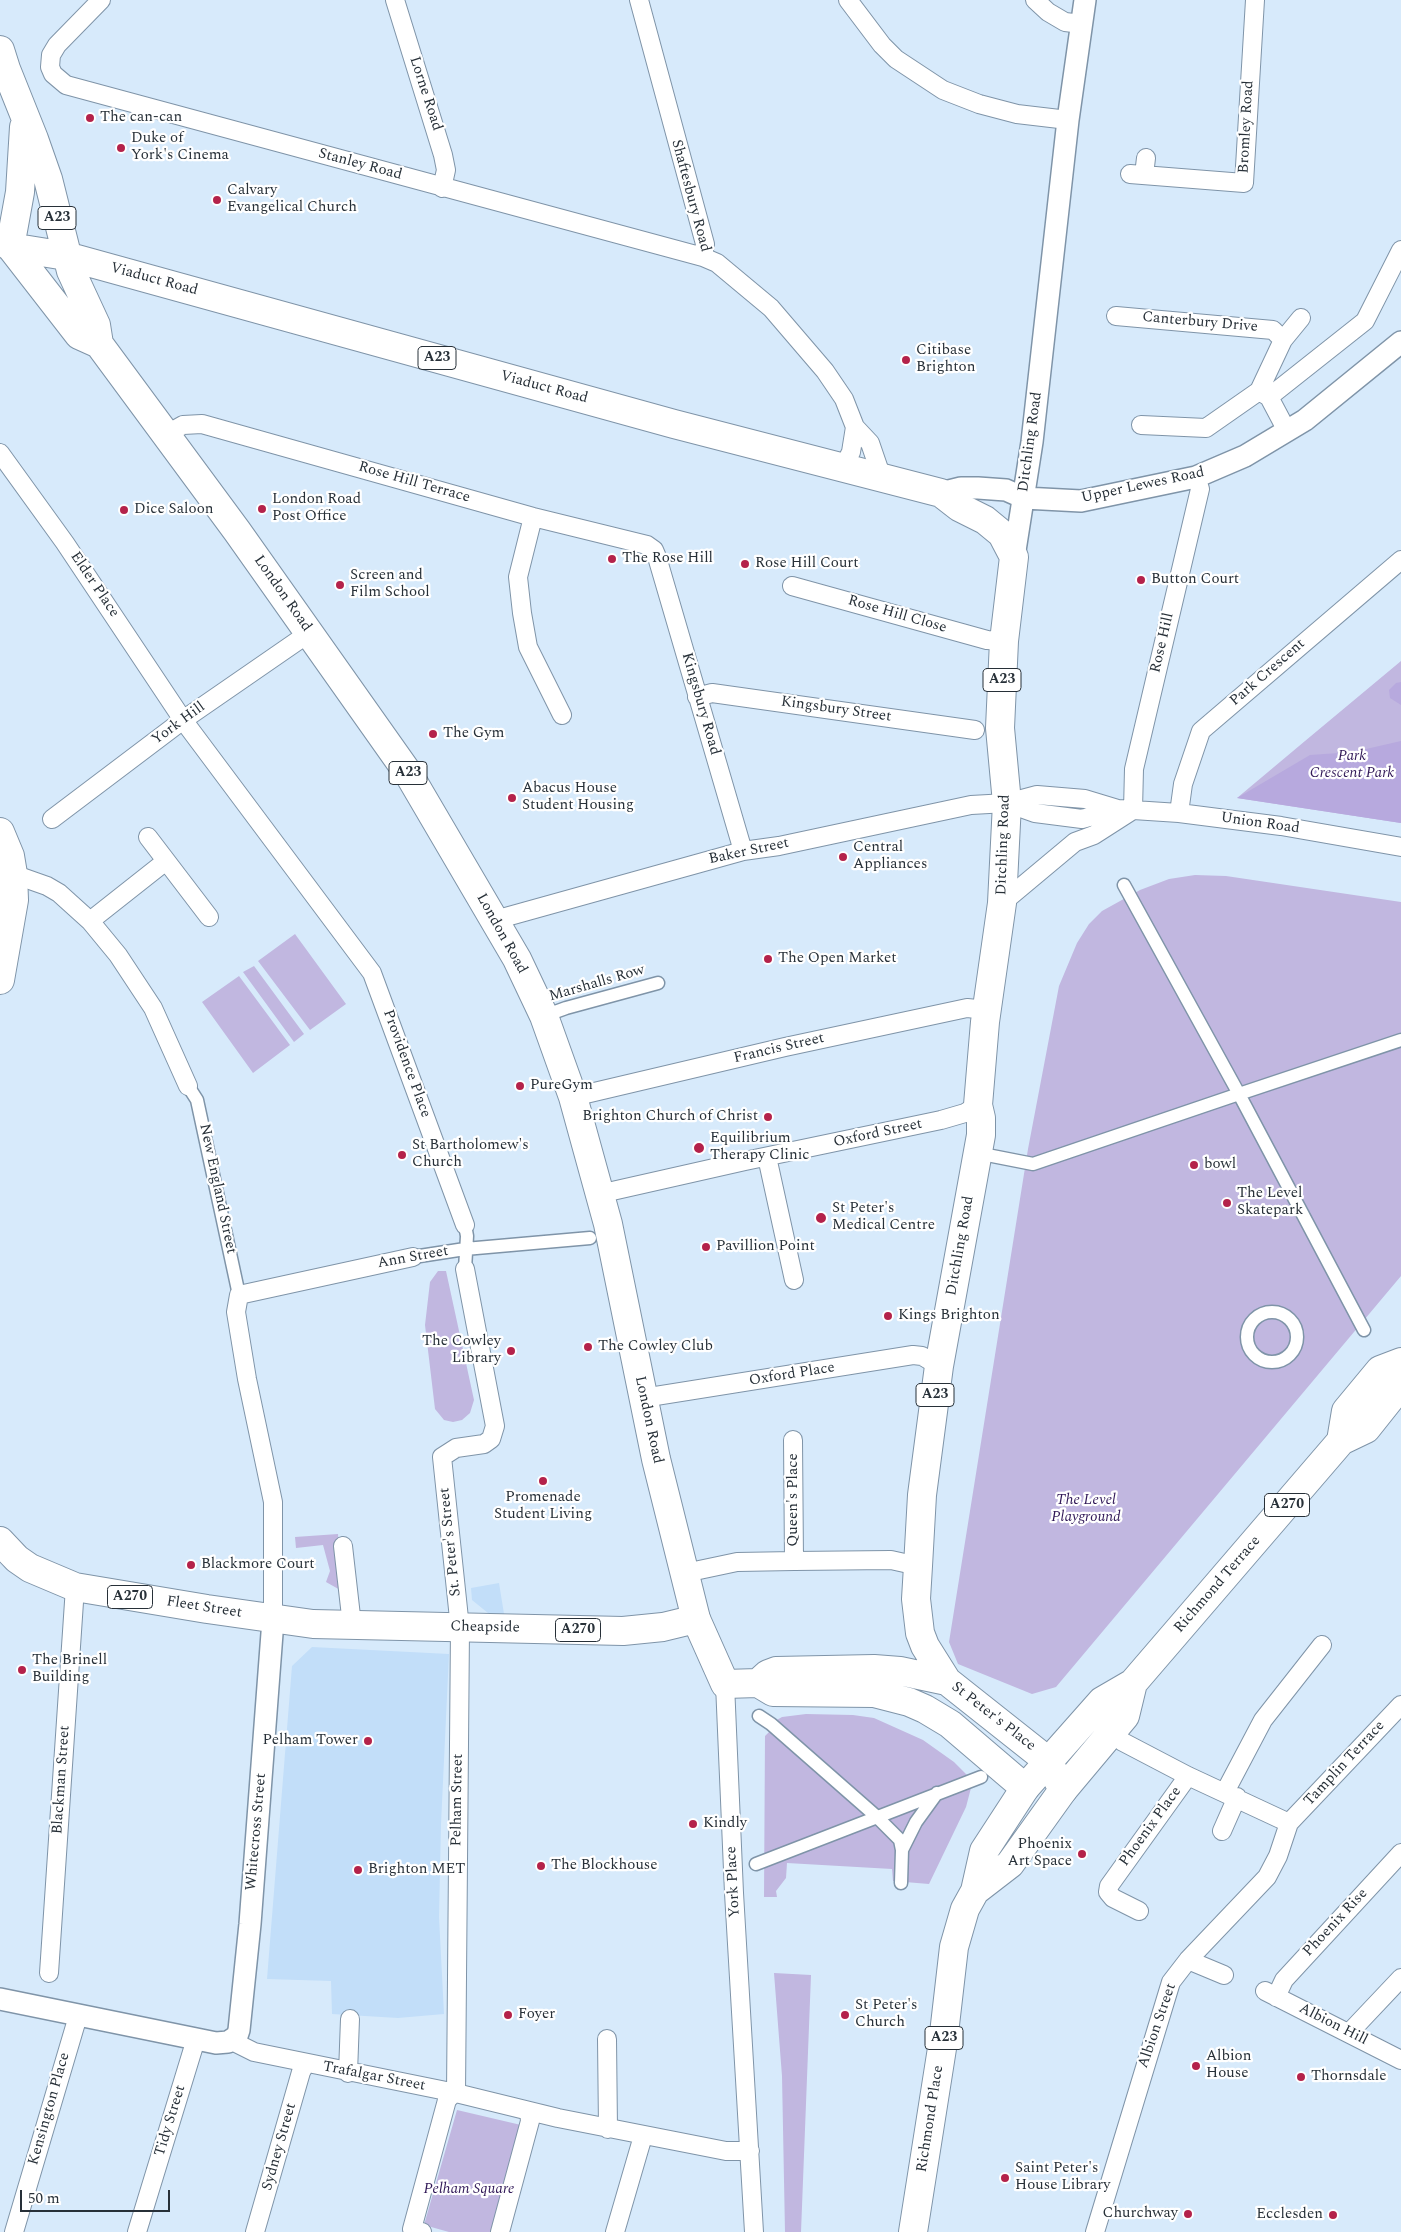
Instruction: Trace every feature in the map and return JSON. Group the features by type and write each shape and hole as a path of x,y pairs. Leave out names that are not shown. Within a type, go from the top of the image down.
{"main road":[{"name":"A23","path":"0,50 25,116 48,179 66,256 3,242 20,192 25,116"},
{"name":"London Road","path":"3,242 50,295 79,335 99,344"},
{"name":"London Road","path":"66,256 96,325 99,344 167,434 408,773 495,920 544,1016 573,1097 608,1224 643,1398 696,1619"},
{"name":"Viaduct Road","path":"66,256 674,424 941,493"},
{"name":"A23","path":"941,493 959,506 985,520 1002,534 1014,557"},
{"name":"Ditchling Road","path":"947,1681 925,1646 920,1633 916,1599 922,1495 939,1366 981,1127 978,1105 987,1010 1002,904 1007,804 1000,728 1004,640 1014,557"},
{"path":"0,832 10,856 14,900 0,980"},
{"path":"1341,1441 1346,1411 1380,1370 1401,1362"},
{"name":"Richmond Terrace","path":"1048,1761 1102,1701 1133,1683 1341,1441 1366,1429 1401,1385"},
{"name":"Fleet Street","path":"2,1546 30,1568 75,1587 273,1620"},
{"name":"Cheapside","path":"273,1620 313,1624 623,1631 663,1627 696,1619"},
{"name":"York Place","path":"696,1619 725,1684"},
{"name":"St Peter's Place","path":"725,1684 758,1683 773,1692 863,1692 880,1694 909,1702 950,1724 1024,1788 1061,1792 1048,1761 947,1681 900,1671 874,1669 776,1671 768,1674 758,1683"},
{"name":"Richmond Terrace","path":"1061,1792 1125,1716 1133,1683"},
{"name":"A270","path":"1024,1788 1048,1761"},
{"name":"A23","path":"975,1891 984,1851 1024,1788"},
{"name":"A23","path":"975,1891 1010,1864 1061,1792"},
{"name":"Richmond Place","path":"912,2232 943,2042 954,1947 965,1909 975,1891"}],"street":[{"name":"Stanley Road","path":"101,0 57,45 51,55 50,67 56,79 66,85 703,257"},
{"name":"Lorne Road","path":"395,0 444,155 446,170 442,188"},
{"name":"Shaftesbury Road","path":"639,0 705,244 703,257 729,271 772,308 825,371 844,399 855,427 870,443 882,478"},
{"path":"848,0 882,45 896,59 943,90 979,104 1017,114 1068,120"},
{"path":"1035,0 1048,12 1065,22 1082,24"},
{"name":"Ditchling Road","path":"1014,557 1024,498 1057,235 1068,120 1085,0"},
{"name":"Bromley Road","path":"1146,158 1137,175 1244,183 1255,0"},
{"path":"1141,425 1206,428 1264,394 1365,321 1401,250"},
{"name":"Canterbury Drive","path":"1116,316 1273,330 1283,340"},
{"path":"1264,394 1283,340 1301,318"},
{"name":"Upper Lewes Road","path":"1024,498 1069,501 1092,499 1196,477 1245,456 1287,431 1322,407 1401,342"},
{"path":"1264,394 1287,431"},
{"name":"Rose Hill Terrace","path":"167,434 183,424 190,422 202,424 533,517 647,545 654,550 657,557"},
{"path":"843,468 851,452 855,427"},
{"name":"Elder Place","path":"0,453 66,543 183,720"},
{"name":"Rose Hill","path":"1125,810 1200,488 1196,477"},
{"name":"Viaduct Road","path":"941,493 961,488 1006,490 1024,498"},
{"path":"533,517 518,576 522,613 528,646 562,715"},
{"name":"Kingsbury Road","path":"657,557 743,851"},
{"name":"Park Crescent","path":"1179,813 1183,784 1201,731 1401,560"},
{"name":"Rose Hill Close","path":"792,586 987,640 1004,640"},
{"name":"York Hill","path":"52,819 183,720 310,633"},
{"name":"Kingsbury Street","path":"697,697 712,693 975,730"},
{"name":"Providence Place","path":"183,720 372,973 465,1225 467,1236 465,1269 495,1426 491,1439 484,1444 456,1448 442,1457"},
{"name":"Union Road","path":"1007,804 1037,795 1085,799 1125,810 1179,813 1281,826 1401,847"},
{"name":"Baker Street","path":"495,920 743,851 779,846 970,805 1007,804"},
{"path":"1002,904 1075,842 1094,836 1125,810"},
{"path":"148,837 209,918"},
{"path":"90,921 166,862"},
{"name":"New England Street","path":"13,874 47,886 71,903 90,921 118,955 153,1008 188,1086 197,1100 239,1295 236,1312 247,1379 273,1502 273,1620"},
{"path":"1124,885 1239,1094 1364,1330"},
{"name":"Marshalls Row","path":"544,1016 566,1008 658,983"},
{"name":"Francis Street","path":"573,1097 785,1047 967,1008 987,1010"},
{"path":"977,1153 1033,1164 1401,1040"},
{"name":"Oxford Street","path":"599,1194 941,1120 965,1113 978,1105"},
{"path":"768,1157 794,1280"},
{"name":"Ann Street","path":"239,1295 413,1257 465,1249 590,1238"},
{"path":"1272,1312 1280,1313 1294,1324 1297,1341 1288,1356 1281,1361 1272,1362 1256,1357 1250,1350 1247,1333 1256,1318 1272,1312"},
{"name":"Oxford Place","path":"643,1398 913,1355 922,1356 939,1366"},
{"name":"Queen's Place","path":"793,1440 794,1561"},
{"name":"St. Peter's Street","path":"442,1457 460,1628"},
{"path":"343,1546 352,1625"},
{"name":"Queen's Place","path":"685,1573 737,1562 891,1560 918,1566"},
{"name":"Blackman Street","path":"50,1973 75,1587"},
{"name":"Whitecross Street","path":"232,2040 239,2030 263,1764 273,1620"},
{"name":"Pelham Street","path":"455,2093 460,1628"},
{"path":"1222,1831 1231,1795 1263,1720 1322,1645"},
{"name":"York Place","path":"725,1684 734,1893 754,2232"},
{"name":"Tamplin Terrace","path":"1289,1823 1401,1705"},
{"path":"759,1716 772,1724 877,1817 900,1840 902,1850 901,1883"},
{"path":"1112,1732 1123,1742 1188,1776"},
{"name":"Phoenix Place","path":"1139,1911 1113,1898 1109,1894 1108,1886 1188,1776 1289,1823"},
{"path":"756,1864 936,1793 982,1777"},
{"path":"902,1850 913,1826 936,1793"},
{"name":"Albion Street","path":"1095,2232 1169,1988 1188,1960 1267,1877 1278,1856 1289,1823"},
{"name":"Phoenix Rise","path":"1270,1994 1401,1853"},
{"path":"1188,1960 1224,1975"},
{"path":"1349,2033 1401,1978"},
{"name":"Albion Hill","path":"1270,1994 1401,2060"},
{"path":"1,2002 220,2044 232,2040"},
{"name":"Kensington Place","path":"14,2232 78,2016"},
{"path":"348,2072 350,2019"},
{"path":"608,2038 608,2128"},
{"name":"Tidy Street","path":"137,2232 196,2039"},
{"name":"Trafalgar Street","path":"232,2040 254,2052 455,2093 643,2136 726,2151 750,2151"},
{"name":"Sydney Street","path":"255,2232 306,2063"},
{"path":"415,2231 447,2100 455,2093"},
{"path":"500,2232 530,2121 528,2111"},
{"path":"615,2232 643,2136"}],"shaded area":[{"path":"499,1583 505,1620 488,1613 472,1600 471,1588"},
{"name":"Brighton MET","path":"312,1647 449,1654 441,1824 439,1917 444,2014 398,2018 332,2014 331,1981 267,1979 292,1666"}],"green space":[{"name":"Park Crescent Park","path":"1401,661 1401,823 1237,798 1305,741"},
{"path":"1401,682 1401,705 1390,698 1389,690 1396,683"},
{"name":"Park Crescent Park","path":"1401,741 1401,823 1237,798 1310,755 1353,752"},
{"name":"The Level Playground","path":"1195,875 1226,876 1401,902 1401,1276 1056,1687 1032,1694 958,1664 949,1642 1028,1149 1059,986 1077,943 1089,924 1102,911 1140,890 1169,879"},
{"path":"295,934 346,1004 310,1030 258,961"},
{"path":"254,966 304,1034 294,1042 243,972"},
{"path":"239,976 290,1045 253,1073 202,1002"},
{"path":"438,1271 446,1271 474,1400 470,1413 462,1420 453,1422 444,1420 435,1409 425,1325 430,1282"},
{"path":"338,1534 342,1591 326,1582 330,1571 323,1545 296,1548 295,1537"},
{"path":"806,1714 853,1715 874,1718 923,1740 954,1762 967,1775 971,1788 966,1807 929,1884 893,1881 892,1869 787,1863 786,1878 776,1891 777,1897 764,1897 765,1736 776,1725 775,1721 782,1717"},
{"path":"774,1973 811,1975 801,2232 785,2232 782,2076"},
{"name":"Pelham Square","path":"457,2110 521,2125 492,2232 449,2232 424,2225"}],"place":[{"name":"The can-can","path":"90,118"},
{"name":"Duke of York's Cinema","path":"121,148"},
{"name":"Calvary Evangelical Church","path":"217,200"},
{"name":"Citibase Brighton","path":"906,360"},
{"name":"London Road Post Office","path":"262,509"},
{"name":"Dice Saloon","path":"124,510"},
{"name":"The Rose Hill","path":"612,559"},
{"name":"Rose Hill Court","path":"745,564"},
{"name":"Button Court","path":"1141,580"},
{"name":"Screen and Film School","path":"340,585"},
{"name":"The Gym","path":"433,734"},
{"name":"Abacus House Student Housing","path":"512,798"},
{"name":"Central Appliances","path":"843,857"},
{"name":"The Open Market","path":"768,959"},
{"name":"PureGym","path":"520,1086"},
{"name":"Brighton Church of Christ","path":"768,1117"},
{"name":"Equilibrium Therapy Clinic","path":"699,1148"},
{"name":"St Bartholomew's Church","path":"402,1155"},
{"name":"bowl","path":"1194,1165"},
{"name":"The Level Skatepark","path":"1227,1203"},
{"name":"St Peter's Medical Centre","path":"821,1218"},
{"name":"Pavillion Point","path":"706,1247"},
{"name":"Kings Brighton","path":"888,1316"},
{"name":"The Cowley Club","path":"588,1347"},
{"name":"The Cowley Library","path":"511,1351"},
{"name":"Promenade Student Living","path":"543,1481"},
{"name":"Blackmore Court","path":"191,1565"},
{"name":"The Brinell Building","path":"22,1670"},
{"name":"Pelham Tower","path":"368,1741"},
{"name":"Kindly","path":"693,1824"},
{"name":"Phoenix Art Space","path":"1082,1854"},
{"name":"The Blockhouse","path":"541,1866"},
{"name":"Brighton MET","path":"358,1870"},
{"name":"Foyer","path":"508,2015"},
{"name":"St Peter's Church","path":"845,2015"},
{"name":"Albion House","path":"1196,2066"},
{"name":"Thornsdale","path":"1301,2077"},
{"name":"Saint Peter's House Library","path":"1005,2178"},
{"name":"Churchway","path":"1188,2214"},
{"name":"Ecclesden","path":"1333,2215"}]}
